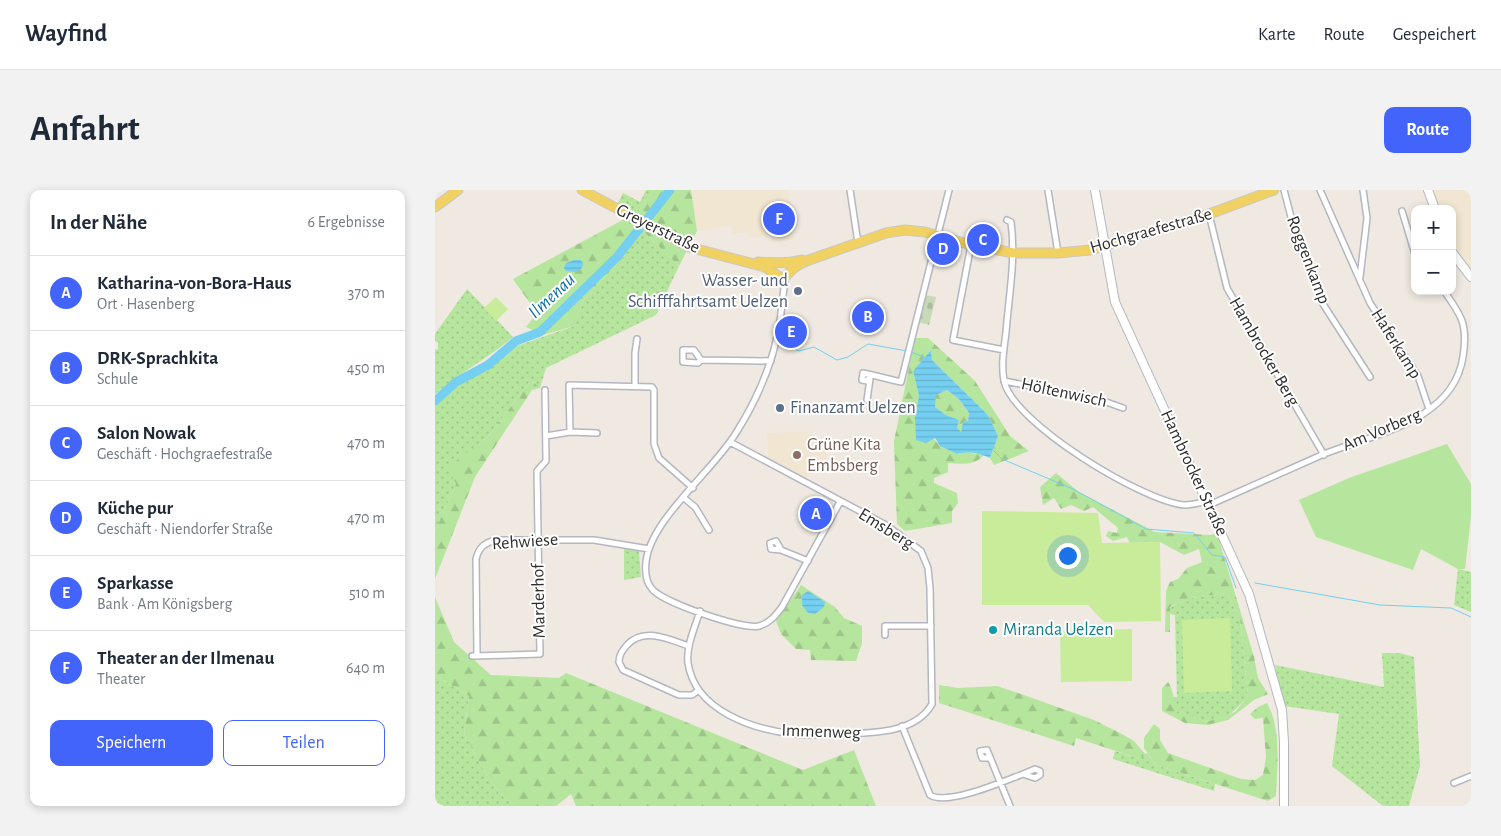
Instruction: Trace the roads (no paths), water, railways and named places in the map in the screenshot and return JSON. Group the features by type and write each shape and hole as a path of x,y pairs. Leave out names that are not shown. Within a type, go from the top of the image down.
{"main road":[{"path":"435,207 458,190"},
{"name":"Greyerstraße","path":"582,190 666,236 709,254 781,270"},
{"name":"Hochgraefestraße","path":"937,236 1013,253 1058,253 1104,247 1209,214 1274,190"},
{"path":"781,270 886,233 905,230 937,236"}],"street":[{"path":"850,190 858,243"},
{"path":"867,400 871,377 901,382 949,190"},
{"path":"1048,190 1058,253"},
{"name":"Hambrocker Straße","path":"1095,190 1115,302 1252,603 1279,695 1284,725 1284,806"},
{"name":"Roggenkamp","path":"1284,190 1297,240 1323,304 1370,377"},
{"name":"Haferkamp","path":"1320,190 1361,280"},
{"name":"Haferkamp","path":"1363,190 1367,218 1359,274 1370,303 1418,376 1429,409"},
{"path":"1428,190 1434,205"},
{"path":"1402,211 1414,250"},
{"name":"Hambrocker Berg","path":"1209,214 1227,288 1231,297 1324,455"},
{"path":"1004,380 1002,366 1013,253 1011,222 1007,220"},
{"path":"971,245 952,336 953,340 1004,350"},
{"path":"1456,257 1471,277"},
{"path":"781,270 783,296 780,322 771,362 757,397 730,442 661,525 649,549 645,572 653,591 665,598 745,626 764,625 772,620 782,607 840,502"},
{"name":"Am Vorberg","path":"1004,380 1007,392 1015,401 1052,436 1090,463 1153,496 1183,505 1208,503 1404,424 1446,397 1453,388 1462,368 1465,345 1464,323 1460,313 1447,295"},
{"path":"635,386 637,339"},
{"path":"701,360 771,362"},
{"name":"Höltenwisch","path":"1004,380 1098,399 1123,408"},
{"path":"570,432 569,385 649,386 654,390 654,444 659,458 693,488"},
{"path":"537,539 537,471 546,461 545,390"},
{"path":"547,436 570,432 597,433"},
{"name":"Emsberg","path":"730,442 894,530 921,551 928,568 934,698"},
{"path":"684,498 695,507 709,530"},
{"name":"Marderhof","path":"474,656 540,654 537,539"},
{"name":"Rehwiese","path":"474,656 476,559 478,550 485,543 496,540 595,540 649,549"},
{"path":"781,550 809,561"},
{"name":"Immenweg","path":"700,611 689,646 688,661 690,670 699,690 718,708 734,717 779,732 810,735 873,733 902,726 929,710 934,698"},
{"path":"885,634 885,626 931,626"},
{"path":"689,646 655,636 645,636 629,643 620,654 619,662 623,670 679,695 692,695 699,690"},
{"path":"902,726 930,794 939,804 956,801 1023,774"},
{"path":"990,758 1011,806"},
{"path":"1454,783 1471,776"}],"water":[{"path":"581,260 583,263 582,268 576,272 566,271 564,268 566,263"},
{"path":"931,350 932,360 988,415 998,436 990,458 974,453 957,454 940,446 935,438 926,443 916,440 915,417 919,396 913,371","holes":["947,390 959,399 969,413 968,421 963,422 961,432 957,428 959,420 946,415 935,407 936,395"]},
{"path":"808,591 825,602 824,607 815,614 808,613 802,605 802,595"}],"waterway":[{"name":"Ilmenau","path":"435,401 456,382 488,365 516,341 540,332 617,257 670,190"},
{"path":"789,347 799,351 814,347 837,360 848,357 868,344 907,351"},
{"path":"911,352 924,357"},
{"path":"992,449 1002,459 1073,489 1146,529 1194,533 1212,555 1225,557 1236,588"},
{"path":"1255,583 1380,605 1451,608 1471,617"}],"place":[{"name":"Theater an der Ilmenau","path":"779,219"},
{"name":"Salon Nowak","path":"983,240"},
{"name":"Küche pur","path":"943,249"},
{"name":"Wasser- und Schifffahrtsamt Uelzen","path":"798,291"},
{"name":"DRK-Sprachkita","path":"868,317"},
{"name":"Sparkasse","path":"791,332"},
{"name":"Finanzamt Uelzen","path":"780,408"},
{"name":"Grüne Kita Embsberg","path":"797,455"},
{"name":"Katharina-von-Bora-Haus","path":"816,514"},
{"name":"Miranda Uelzen","path":"993,630"}]}
